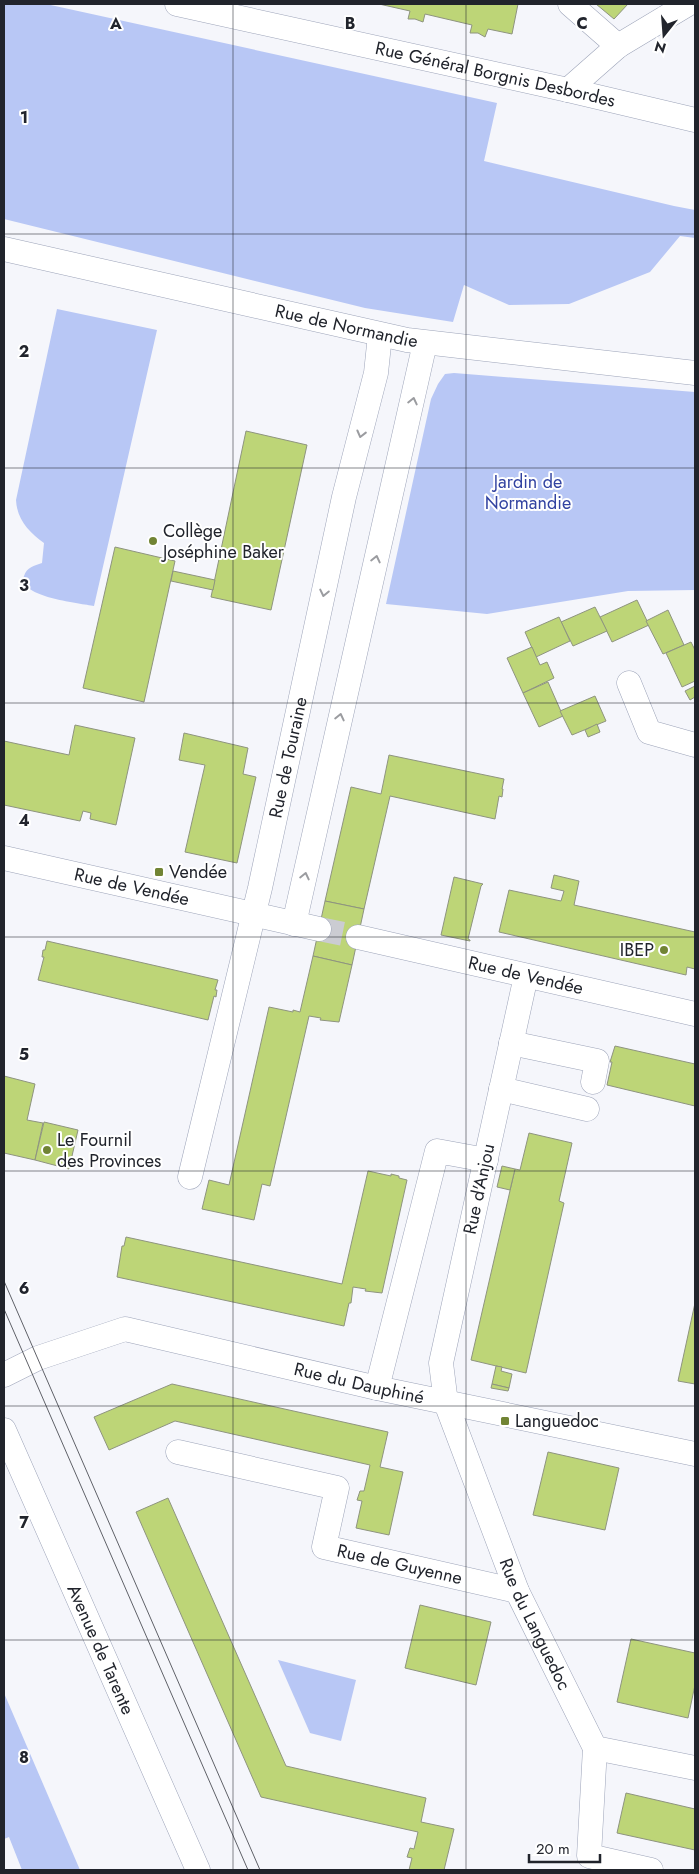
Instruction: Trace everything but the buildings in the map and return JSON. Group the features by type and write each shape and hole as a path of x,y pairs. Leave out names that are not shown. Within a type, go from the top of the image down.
{"street":[{"name":"Rue Général Borgnis Desbordes","path":"177,4 568,90 695,120"},
{"path":"570,4 618,46"},
{"path":"568,90 618,46 688,4"},
{"name":"Rue de Normandie","path":"4,249 380,335 426,343 695,373"},
{"name":"Rue de Touraine","path":"190,1177 254,914 344,497 376,373 380,335"},
{"path":"294,924 426,343"},
{"path":"629,683 649,732 695,745"},
{"name":"Rue de Vendée","path":"4,858 319,929"},
{"name":"Rue de Vendée","path":"358,937 695,1014"},
{"name":"Rue d'Anjou","path":"446,1403 441,1363 526,976"},
{"path":"511,1043 598,1061 593,1082"},
{"path":"501,1089 587,1108"},
{"path":"378,1388 437,1151 486,1160"},
{"name":"Rue du Dauphiné","path":"4,1375 27,1362 125,1329 446,1403 695,1454"},
{"name":"Rue du Languedoc","path":"446,1403 517,1591 596,1748"},
{"name":"Avenue de Tarente","path":"4,1430 198,1870"},
{"name":"Rue de Guyenne","path":"178,1452 337,1488 324,1547 517,1591"},
{"path":"651,1870 588,1863 596,1748 695,1768"}],"green space":[{"path":"4,4 46,4 497,103 484,161 695,210 695,238 680,236 650,272 569,304 509,305 464,285 453,322 365,308 4,219"},
{"path":"57,309 157,330 94,606 51,598 30,589 24,583 24,576 27,571 31,567 42,563 44,543 33,534 21,519 16,500"},
{"name":"Jardin de Normandie","path":"454,373 695,392 695,590 628,591 487,614 386,604 431,399 445,374"},
{"path":"278,1660 356,1680 341,1741 310,1733"},
{"path":"4,1693 80,1870 22,1870 9,1837 4,1839"}],"tunnel":[{"path":"319,929 358,937"}],"tram line":[{"path":"4,1281 260,1870"},
{"path":"4,1309 248,1870"}],"place":[{"name":"Collège Joséphine Baker","path":"153,541"},
{"name":"Vendée","path":"159,872"},
{"name":"IBEP","path":"664,950"},
{"name":"Le Fournil des Provinces","path":"47,1150"},
{"name":"Languedoc","path":"505,1421"}]}
